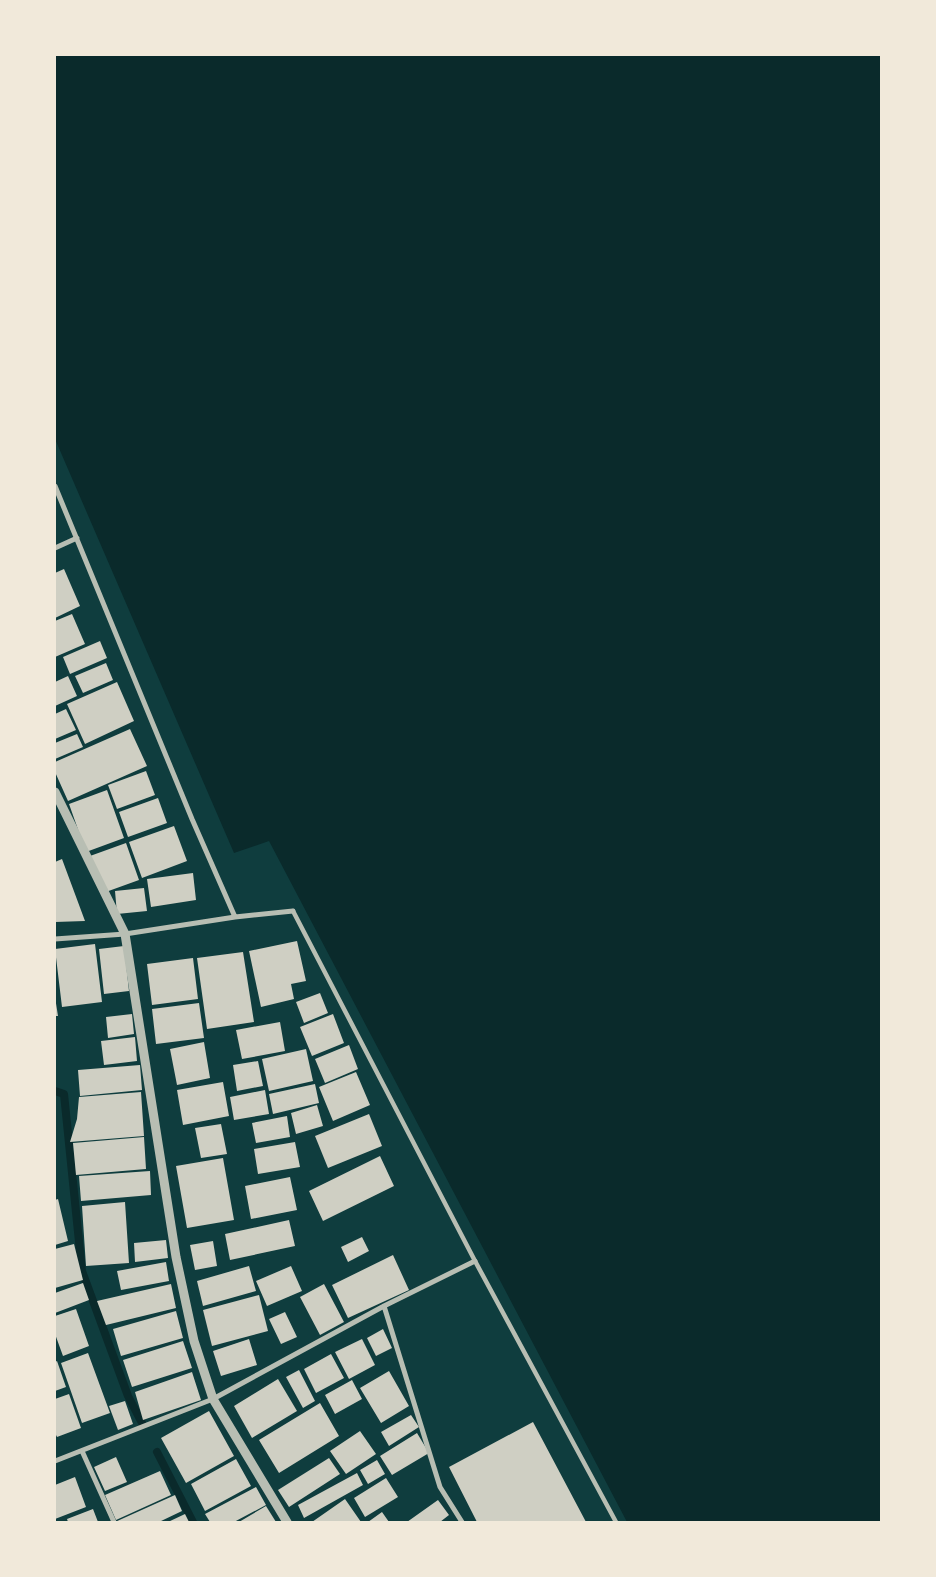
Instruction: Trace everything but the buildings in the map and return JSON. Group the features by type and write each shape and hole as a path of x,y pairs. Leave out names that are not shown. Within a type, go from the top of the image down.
{"street":[{"path":"55,486 192,819 235,917"},
{"path":"55,548 77,538"},
{"path":"55,792 125,934 176,1257 194,1341 213,1399 287,1522"},
{"path":"55,939 125,934 235,917 293,911 475,1261 616,1522"},
{"path":"55,1461 213,1399 384,1306 475,1261"},
{"path":"384,1306 440,1487 462,1522"},
{"path":"82,1451 114,1522"}],"water":[{"path":"55,55 881,55 881,1522 627,1522 269,841 234,853 55,439"}],"waterway":[{"path":"55,1091 64,1094 82,1271 128,1396 142,1423"},
{"path":"157,1452 193,1522"}]}
